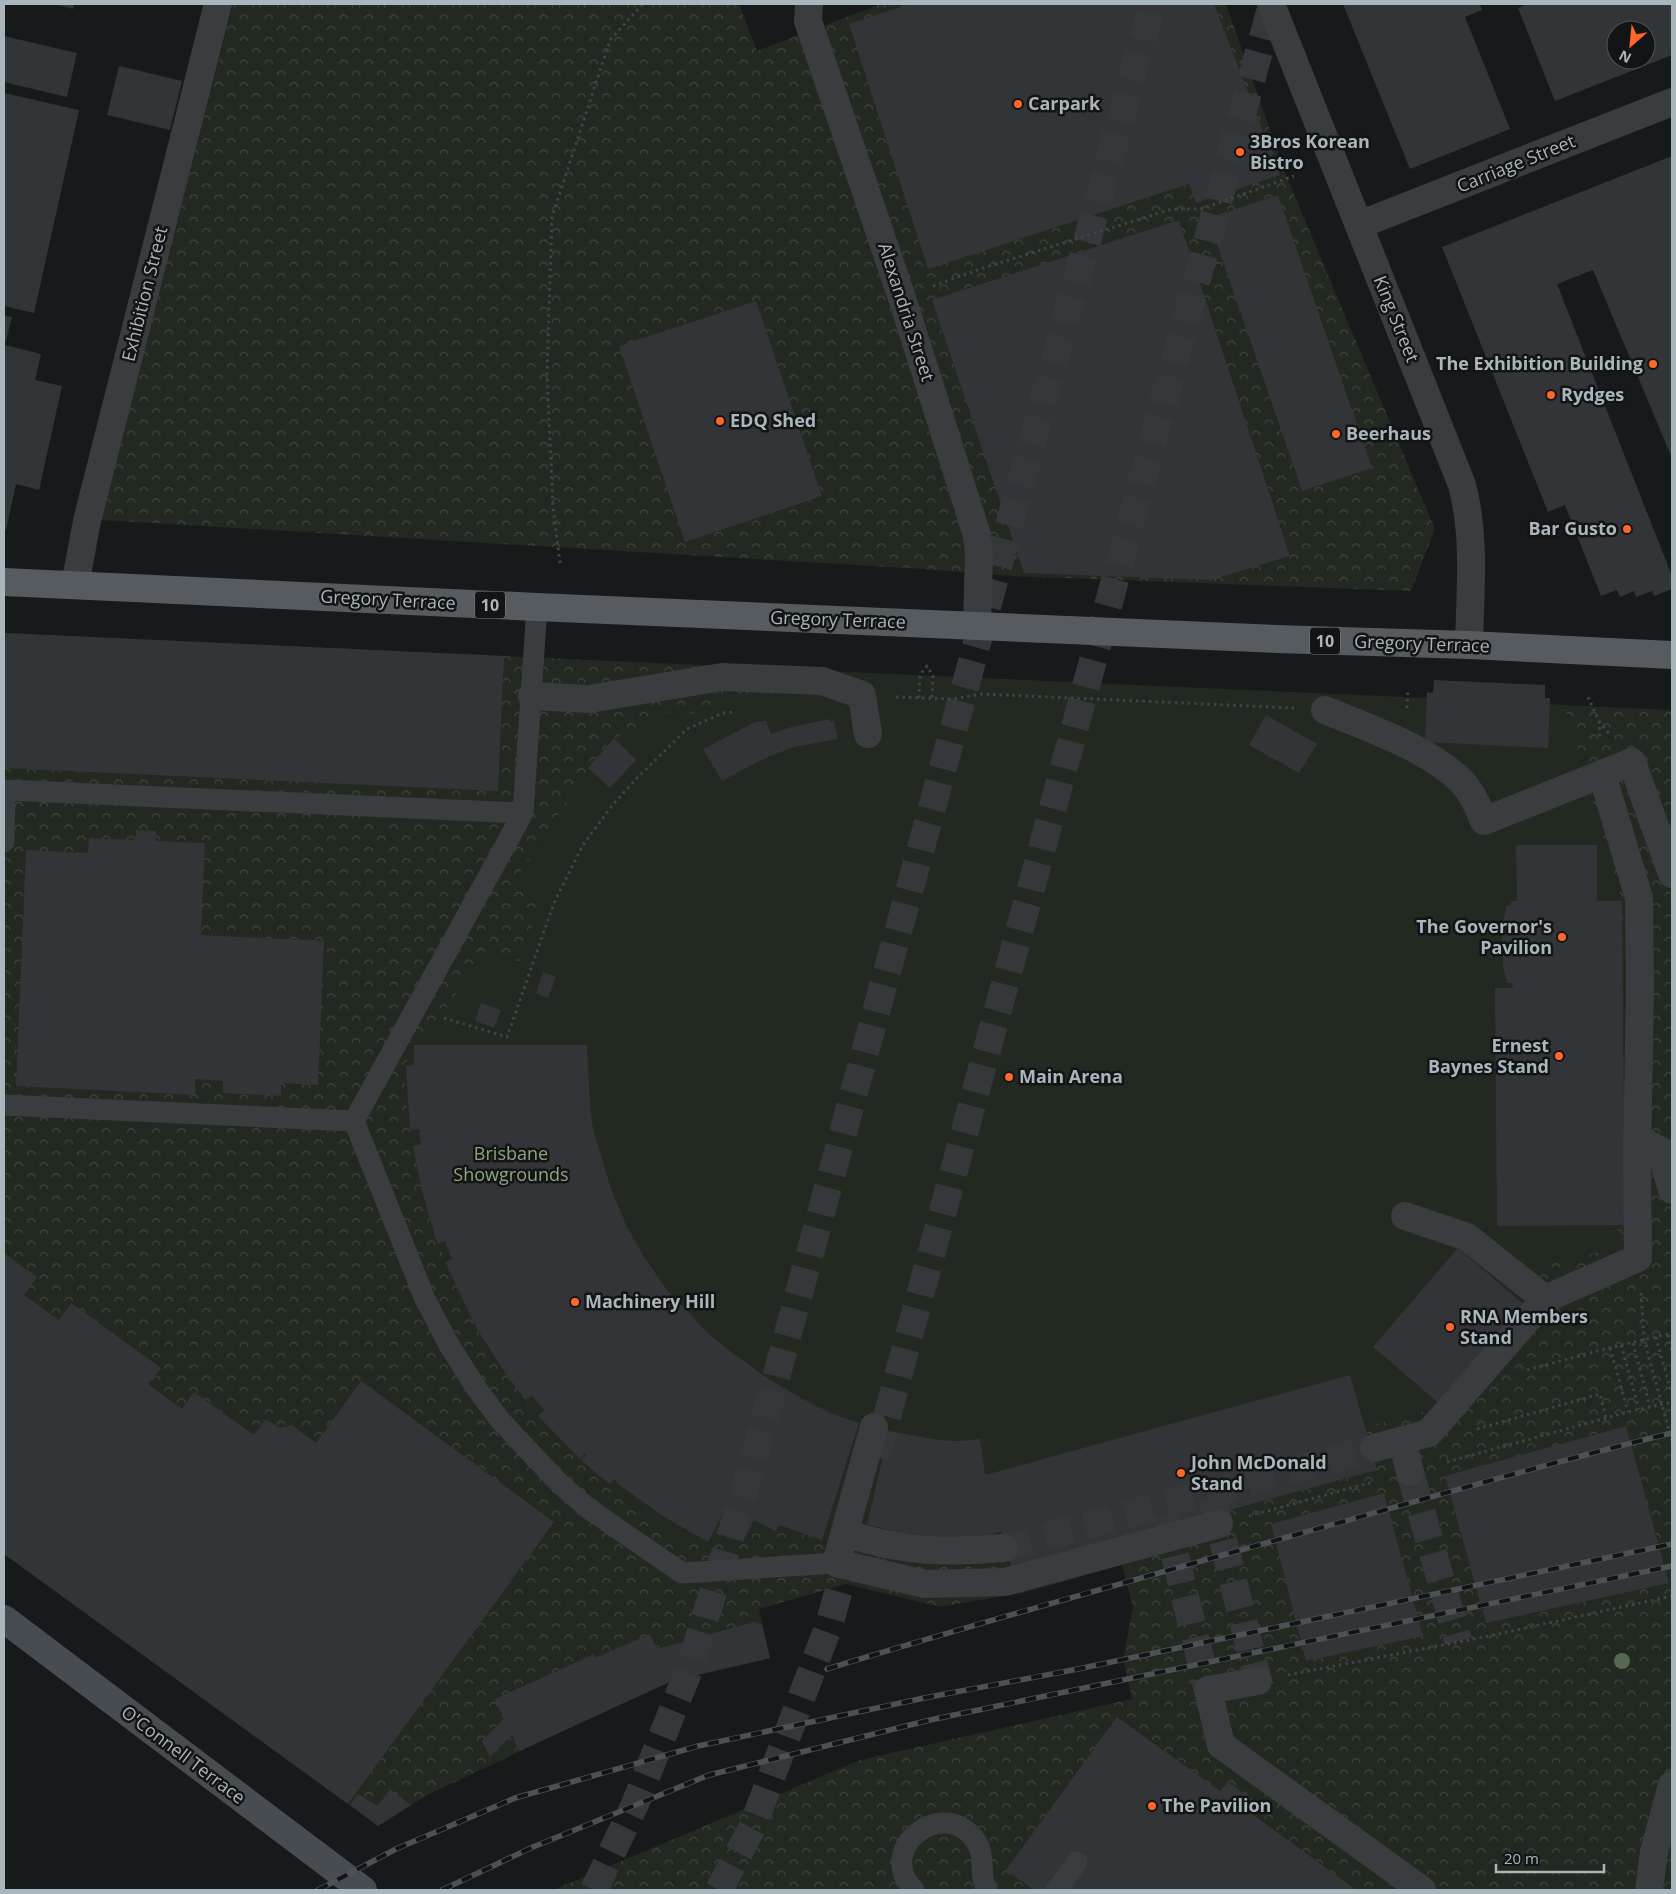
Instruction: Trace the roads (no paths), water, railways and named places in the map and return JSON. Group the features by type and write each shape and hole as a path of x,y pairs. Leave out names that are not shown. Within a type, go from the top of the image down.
{"main road":[{"name":"Gregory Terrace","path":"4,582 537,607 1672,655"},
{"name":"O'Connell Terrace","path":"4,1619 363,1890"}],"street":[{"name":"Exhibition Street","path":"75,585 87,521 218,4"},
{"name":"Alexandria Street","path":"809,4 808,21 902,298 977,535 980,552 977,625"},
{"name":"King Street","path":"1271,4 1464,495 1472,541 1469,645"},
{"name":"Carriage Street","path":"1359,226 1672,102"},
{"path":"532,696 589,699 722,677 822,682 862,695 868,734"},
{"path":"1325,710 1396,739 1449,770 1462,782 1474,798 1484,821 1632,762 1672,874"},
{"path":"1374,1448 1429,1433 1545,1299 1638,1258 1639,898 1602,774"},
{"path":"1637,1138 1660,1151 1672,1190"},
{"path":"1406,1216 1467,1237 1545,1299"},
{"path":"874,1427 836,1563 925,1584 1005,1582 1219,1524"},
{"path":"1402,1441 1410,1472"},
{"path":"845,1532 894,1546 927,1550 959,1552 1004,1548"},
{"path":"1258,1681 1208,1690 1222,1744 1422,1890"},
{"path":"1649,1890 1654,1852 1672,1785"}],"lane":[{"path":"354,1121 523,813 537,607"},
{"path":"4,842 5,789 523,813"},
{"path":"4,1105 354,1121"},
{"path":"354,1121 425,1299 449,1345 477,1389 500,1420 560,1484 589,1508 682,1573 836,1563"},
{"path":"914,1890 906,1882 902,1871 904,1848 919,1830 940,1823 952,1824 962,1828 975,1840 982,1855 983,1877 987,1890"},
{"path":"1056,1890 1077,1862"}],"tunnel":[{"path":"594,1890 635,1804 689,1670 749,1476 1152,4"},
{"path":"876,1457 1272,4"},
{"path":"1004,1548 1374,1448"},
{"path":"1410,1472 1458,1641"},
{"path":"1213,1500 1258,1681"},
{"path":"1165,1515 1208,1690"},
{"path":"719,1890 752,1828 829,1625 852,1544"}],"railway":[{"path":"827,1669 1183,1566 1533,1469 1672,1433"},
{"path":"318,1890 396,1849 515,1798 698,1746 924,1698 1078,1669 1672,1544"},
{"path":"442,1890 533,1847 709,1775 930,1720 1672,1566"}],"place":[{"name":"Carpark","path":"1018,104"},
{"name":"3Bros Korean Bistro","path":"1240,152"},
{"name":"The Exhibition Building","path":"1653,364"},
{"name":"Rydges","path":"1551,395"},
{"name":"EDQ Shed","path":"720,421"},
{"name":"Beerhaus","path":"1336,434"},
{"name":"Bar Gusto","path":"1627,529"},
{"name":"The Governor's Pavilion","path":"1562,937"},
{"name":"Ernest Baynes Stand","path":"1559,1056"},
{"name":"Main Arena","path":"1009,1077"},
{"name":"Machinery Hill","path":"575,1302"},
{"name":"RNA Members Stand","path":"1450,1327"},
{"name":"John McDonald Stand","path":"1181,1473"},
{"name":"The Pavilion","path":"1152,1806"}],"park label":[{"name":"Brisbane Showgrounds","path":"511,1164"}]}
